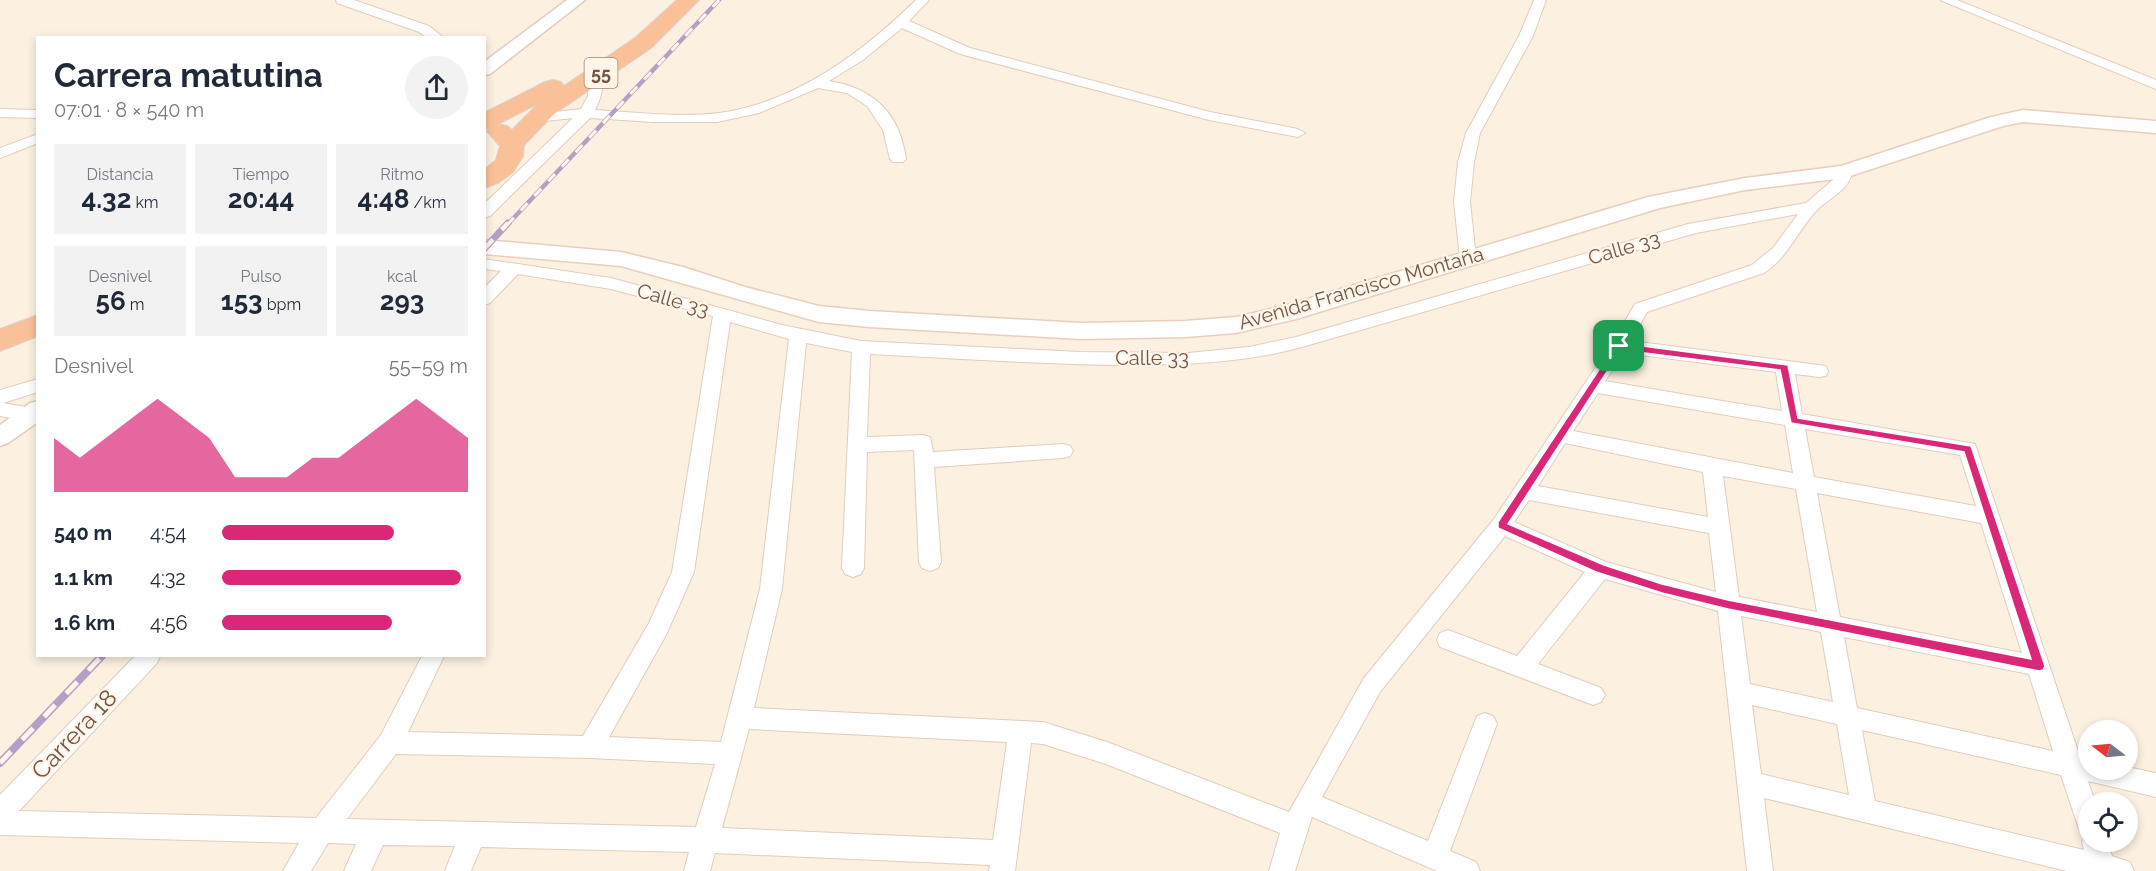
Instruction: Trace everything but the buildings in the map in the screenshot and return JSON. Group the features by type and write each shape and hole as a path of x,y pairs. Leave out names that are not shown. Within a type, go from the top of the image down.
{"highway":[{"name":"55","path":"486,121 547,90 593,62 618,43 664,0"},
{"name":"55","path":"486,179 506,164 511,157 512,144 536,118 561,98 643,43 690,0"},
{"path":"486,128 505,135 512,144"},
{"path":"0,328 36,313"},
{"path":"0,341 36,325"}],"main road":[{"name":"Avenida Francisco Montaña","path":"486,247 621,259 675,272 738,293 819,314 1081,330 1185,329 1236,325 1287,313 1656,202 1746,184 1844,172 1998,121 2023,116 2156,127"}],"street":[{"path":"342,0 424,29 435,36"},
{"path":"486,68 577,0"},
{"path":"536,118 561,114 721,117 748,110 818,84 859,57 902,22 923,0"},
{"path":"1468,258 1462,202 1466,162 1473,133 1526,36 1538,12 1540,0"},
{"path":"1946,0 2156,85"},
{"path":"902,22 965,51 1209,116 1298,133"},
{"path":"486,211 585,115 595,96 595,77"},
{"path":"818,84 855,91 871,102 890,129 898,147 898,159"},
{"path":"0,113 36,114"},
{"path":"0,153 36,139"},
{"path":"1282,871 1295,826 1306,802 1372,685 1501,525 1619,346 1641,308 1758,269 1769,262 1811,207 1843,180 1844,172"},
{"name":"Calle 33","path":"486,264 600,280 798,337 861,347 1079,358 1188,359 1249,353 1296,343 1694,228 1811,207"},
{"path":"486,297 514,268"},
{"path":"590,747 658,628 683,572 722,314"},
{"path":"698,871 740,718 771,589 798,337"},
{"path":"1619,346 1819,371"},
{"path":"853,568 861,347"},
{"path":"1784,367 1864,810"},
{"path":"0,397 36,386"},
{"path":"1593,386 1968,449 2079,792"},
{"path":"0,409 34,412"},
{"path":"0,437 34,412"},
{"path":"1560,435 1712,466 1989,516"},
{"path":"857,445 923,442 930,562"},
{"path":"925,460 1063,451"},
{"path":"1712,466 1760,871"},
{"path":"1524,491 1719,527"},
{"path":"1501,525 1600,568 1662,588 1728,604 2039,666"},
{"path":"1521,668 1600,568"},
{"path":"1448,640 1593,695"},
{"name":"Carrera 18","path":"0,813 148,657"},
{"path":"296,871 321,832 390,743 433,657"},
{"path":"1738,692 2156,785"},
{"path":"740,718 1021,730 1043,733 1080,742 1254,813 1295,826"},
{"path":"1435,857 1485,724"},
{"path":"0,823 705,840 1004,862 1021,730"},
{"path":"390,743 590,747 729,754"},
{"path":"1749,783 2109,870"},
{"path":"1306,802 1467,871"},
{"path":"357,871 375,833"},
{"path":"458,871 472,836"},
{"path":"2100,852 2109,870"}],"railway":[{"path":"507,225 719,0"},
{"path":"486,247 508,223"},
{"path":"0,763 101,657"}],"route":[{"path":"1619,346 1784,367 1794,421 1968,449 2039,666 1728,604 1662,588 1600,568 1549,548 1501,525 1619,346"}]}
